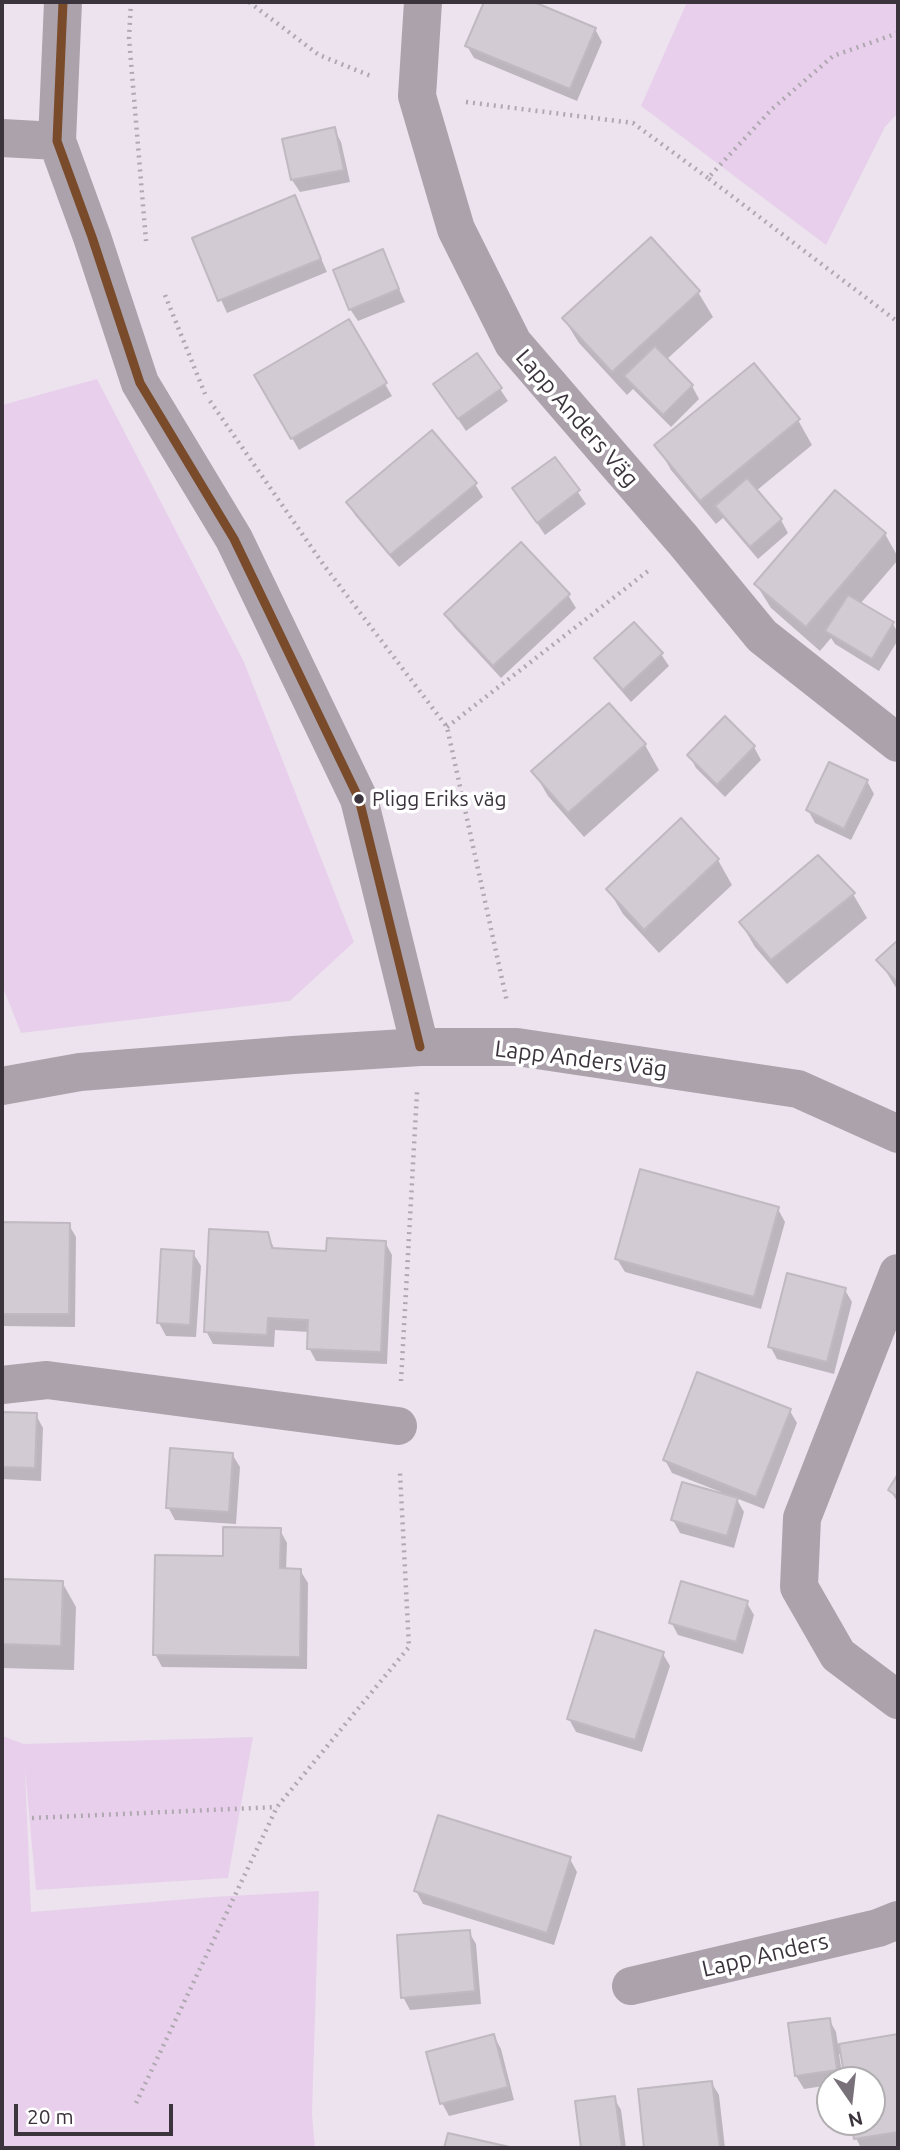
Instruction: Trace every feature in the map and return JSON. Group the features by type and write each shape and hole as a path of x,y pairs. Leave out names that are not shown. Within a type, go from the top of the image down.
{"street":[{"path":"63,2 57,141 140,383 234,538 359,799 420,1046"},
{"name":"Lapp Anders Väg","path":"423,2 417,96 456,229 513,343 762,636 898,743"},
{"path":"2,138 57,141"},
{"name":"Lapp Anders Väg","path":"2,1086 80,1072 420,1046 517,1047 798,1089 898,1134"},
{"path":"898,1273 802,1518 799,1587 838,1655 898,1700"},
{"path":"2,1385 47,1380 398,1426"},
{"name":"Lapp Anders","path":"631,1986 878,1928 898,1920"}],"path":[{"path":"131,2 129,38 146,251"},
{"path":"249,2 320,55 417,96 633,123 898,322"},
{"path":"708,178 772,109 833,56 898,33"},
{"path":"161,286 205,394 323,564 447,727 517,1047"},
{"path":"447,727 632,585 683,540"},
{"path":"136,2103 277,1807 409,1647 398,1426 420,1046"},
{"path":"32,1818 277,1807"}],"shaded area":[{"path":"687,2 898,2 898,113 885,127 826,245 641,106"},
{"path":"97,379 244,662 354,942 290,1001 21,1033 2,985 2,405"},
{"path":"2,1736 24,1744 253,1737 228,1878 36,1890 25,1769 31,1912 319,1891 312,2114 315,2148 2,2148"}],"building":[{"path":"484,2 534,2 596,28 570,89 465,46"},
{"path":"335,127 344,170 291,180 282,139"},
{"path":"295,195 321,259 218,301 192,238"},
{"path":"651,237 700,291 612,372 562,318"},
{"path":"383,249 399,289 349,310 333,270"},
{"path":"349,319 387,383 291,439 254,375"},
{"path":"655,346 693,385 663,415 624,376"},
{"path":"477,353 502,388 458,419 433,384"},
{"path":"754,363 800,419 700,501 654,445"},
{"path":"432,430 477,483 390,555 346,502"},
{"path":"555,457 580,490 537,523 512,488"},
{"path":"747,478 782,519 750,547 715,506"},
{"path":"835,490 886,533 806,627 754,584"},
{"path":"521,542 570,594 493,666 444,614"},
{"path":"848,595 894,622 872,659 825,631"},
{"path":"634,622 663,653 623,690 594,658"},
{"path":"609,703 646,744 568,813 531,771"},
{"path":"725,716 755,746 717,785 687,755"},
{"path":"829,762 868,780 844,829 806,810"},
{"path":"681,818 719,859 644,930 606,889"},
{"path":"818,855 855,893 771,960 739,922"},
{"path":"898,940 898,983 876,960"},
{"path":"640,1169 779,1207 754,1297 615,1259"},
{"path":"2,1222 70,1223 69,1314 2,1314"},
{"path":"209,1229 268,1232 272,1248 326,1251 327,1238 386,1241 381,1352 307,1349 308,1320 268,1318 267,1335 204,1332"},
{"path":"161,1249 194,1251 190,1325 157,1323"},
{"path":"787,1273 846,1288 827,1362 768,1347"},
{"path":"697,1372 791,1409 756,1497 663,1460"},
{"path":"2,1412 37,1413 35,1468 2,1467"},
{"path":"170,1448 233,1453 229,1512 166,1508"},
{"path":"898,1474 898,1497 888,1490"},
{"path":"682,1482 738,1498 727,1536 671,1520"},
{"path":"223,1527 281,1528 280,1568 301,1569 300,1657 153,1655 155,1555 223,1556"},
{"path":"2,1579 63,1581 61,1646 2,1644"},
{"path":"681,1581 748,1601 736,1642 669,1623"},
{"path":"595,1630 664,1652 635,1740 567,1719"},
{"path":"438,1815 571,1857 547,1933 414,1891"},
{"path":"470,1930 475,1991 401,1998 397,1935"},
{"path":"830,2018 836,2066 816,2066 816,2073 795,2076 788,2023"},
{"path":"494,2034 508,2087 440,2104 426,2052"},
{"path":"898,2034 898,2132 886,2134 886,2066 843,2066 839,2044"},
{"path":"712,2081 720,2148 644,2148 638,2089"},
{"path":"615,2096 622,2148 581,2148 575,2101"},
{"path":"448,2133 514,2148 444,2148"}],"transit line":[{"path":"63,2 57,141 140,383 234,539 359,799 420,1047"}],"place":[{"name":"Pligg Eriks väg","path":"359,799"}]}
